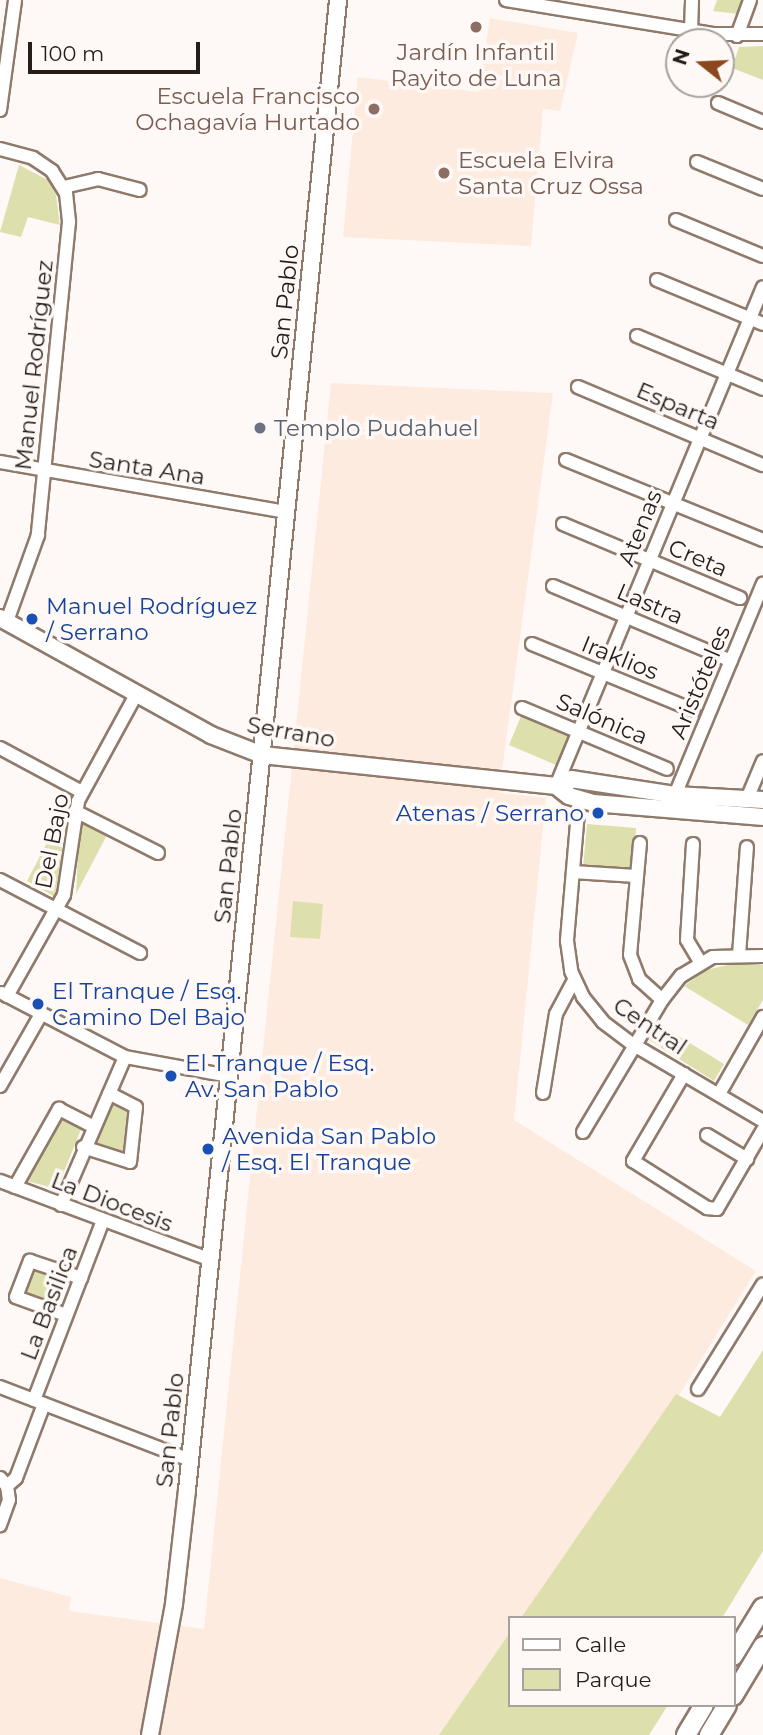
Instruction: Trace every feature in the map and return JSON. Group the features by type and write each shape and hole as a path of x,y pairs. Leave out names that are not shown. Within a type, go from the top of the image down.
{"highway":[{"path":"735,1653 763,1607"},
{"path":"735,1693 763,1646"},
{"path":"686,1735 703,1707"},
{"path":"709,1735 726,1707"}],"main road":[{"name":"San Pablo","path":"150,1735 174,1604 190,1460 338,0"},
{"name":"Serrano","path":"3,619 211,735 262,755 559,787 571,779 675,795 755,799"},
{"path":"559,787 579,800 763,817"}],"street":[{"path":"0,110 15,0"},
{"path":"506,0 679,28"},
{"path":"691,28 692,0"},
{"path":"750,0 737,36 763,34"},
{"path":"718,103 763,122"},
{"path":"0,149 40,161 64,187 98,179 140,190"},
{"path":"697,162 763,189"},
{"name":"Manuel Rodríguez","path":"3,619 36,547 69,234 64,187"},
{"path":"676,220 763,256"},
{"path":"657,280 763,324"},
{"name":"Atenas","path":"559,787 602,673 763,287"},
{"path":"637,336 763,389"},
{"name":"Esparta","path":"578,387 763,465"},
{"path":"566,460 763,540"},
{"name":"Santa Ana","path":"0,462 45,472 287,512"},
{"name":"Creta","path":"563,524 740,598"},
{"name":"Aristóteles","path":"675,795 731,661 759,606 763,584"},
{"name":"Lastra","path":"553,586 731,661"},
{"name":"Iraklios","path":"532,644 693,710"},
{"name":"Del Bajo","path":"4,994 57,910 67,888 75,811 82,792 137,694"},
{"name":"Salónica","path":"522,708 667,769"},
{"path":"0,748 82,792"},
{"path":"755,799 763,761"},
{"name":"Central","path":"579,800 567,941 574,980 594,1014 634,1045 762,1121"},
{"path":"75,811 158,853"},
{"path":"640,843 631,961 639,979 662,1000"},
{"path":"693,844 687,940 700,962"},
{"path":"739,955 747,847"},
{"path":"573,872 636,876"},
{"path":"0,880 140,953"},
{"path":"583,1132 662,1000 700,962 739,955 763,956"},
{"path":"543,1093 556,1014 574,980"},
{"path":"4,994 125,1057 229,1076"},
{"path":"0,1086 41,1014"},
{"path":"719,1094 763,1017"},
{"path":"61,1205 92,1126 125,1057"},
{"path":"684,1074 633,1161 712,1210 721,1206 747,1159 762,1121"},
{"path":"83,1147 130,1162 136,1107 110,1093"},
{"path":"15,1187 59,1110 92,1126"},
{"path":"707,1135 747,1159"},
{"name":"La Diocesis","path":"0,1181 211,1260"},
{"name":"La Basilica","path":"0,1525 9,1500 4,1482 16,1478 66,1315 103,1220"},
{"path":"66,1315 16,1297 30,1261 81,1278"},
{"path":"698,1389 763,1284"},
{"path":"0,1387 190,1460"}],"shaded area":[{"name":"Escuela Elvira Santa Cruz Ossa","path":"490,18 578,33 560,111 543,109 531,246 343,237 358,77 479,92"},
{"path":"331,383 553,393 499,793 546,798 514,1120 756,1271 542,1616 508,1616 508,1673 471,1735 0,1735 0,1578 71,1597 69,1611 204,1629"}],"green space":[{"path":"717,0 745,0 739,14 713,11"},
{"path":"763,46 763,80 735,69 739,47"},
{"path":"19,165 48,180 56,195 60,225 28,217 21,237 0,232"},
{"path":"521,716 569,737 556,765 509,745"},
{"path":"63,812 61,878 55,897 27,881"},
{"path":"82,819 108,833 76,894 79,834"},
{"path":"587,824 636,828 633,873 583,869"},
{"path":"293,901 323,904 320,939 290,937"},
{"path":"732,964 763,965 763,1000 748,1025 684,986 706,970"},
{"path":"659,1024 724,1064 714,1081 649,1040"},
{"path":"114,1101 131,1109 125,1156 93,1146"},
{"path":"60,1117 82,1127 57,1189 23,1180"},
{"path":"32,1265 68,1278 58,1309 21,1296"},
{"path":"763,1350 763,1551 723,1616 522,1616 676,1394 720,1417"},
{"path":"508,1635 508,1707 667,1707 649,1735 439,1735"}],"place":[{"name":"Jardín Infantil Rayito de Luna","path":"476,27"},
{"name":"Escuela Francisco Ochagavía Hurtado","path":"374,109"},
{"name":"Escuela Elvira Santa Cruz Ossa","path":"444,173"},
{"name":"Templo Pudahuel","path":"260,428"},
{"name":"Manuel Rodríguez / Serrano","path":"32,619"},
{"name":"Atenas / Serrano","path":"598,813"},
{"name":"El Tranque / Esq. Camino Del Bajo","path":"38,1004"},
{"name":"El Tranque / Esq. Av. San Pablo","path":"171,1076"},
{"name":"Avenida San Pablo / Esq. El Tranque","path":"208,1149"}]}
